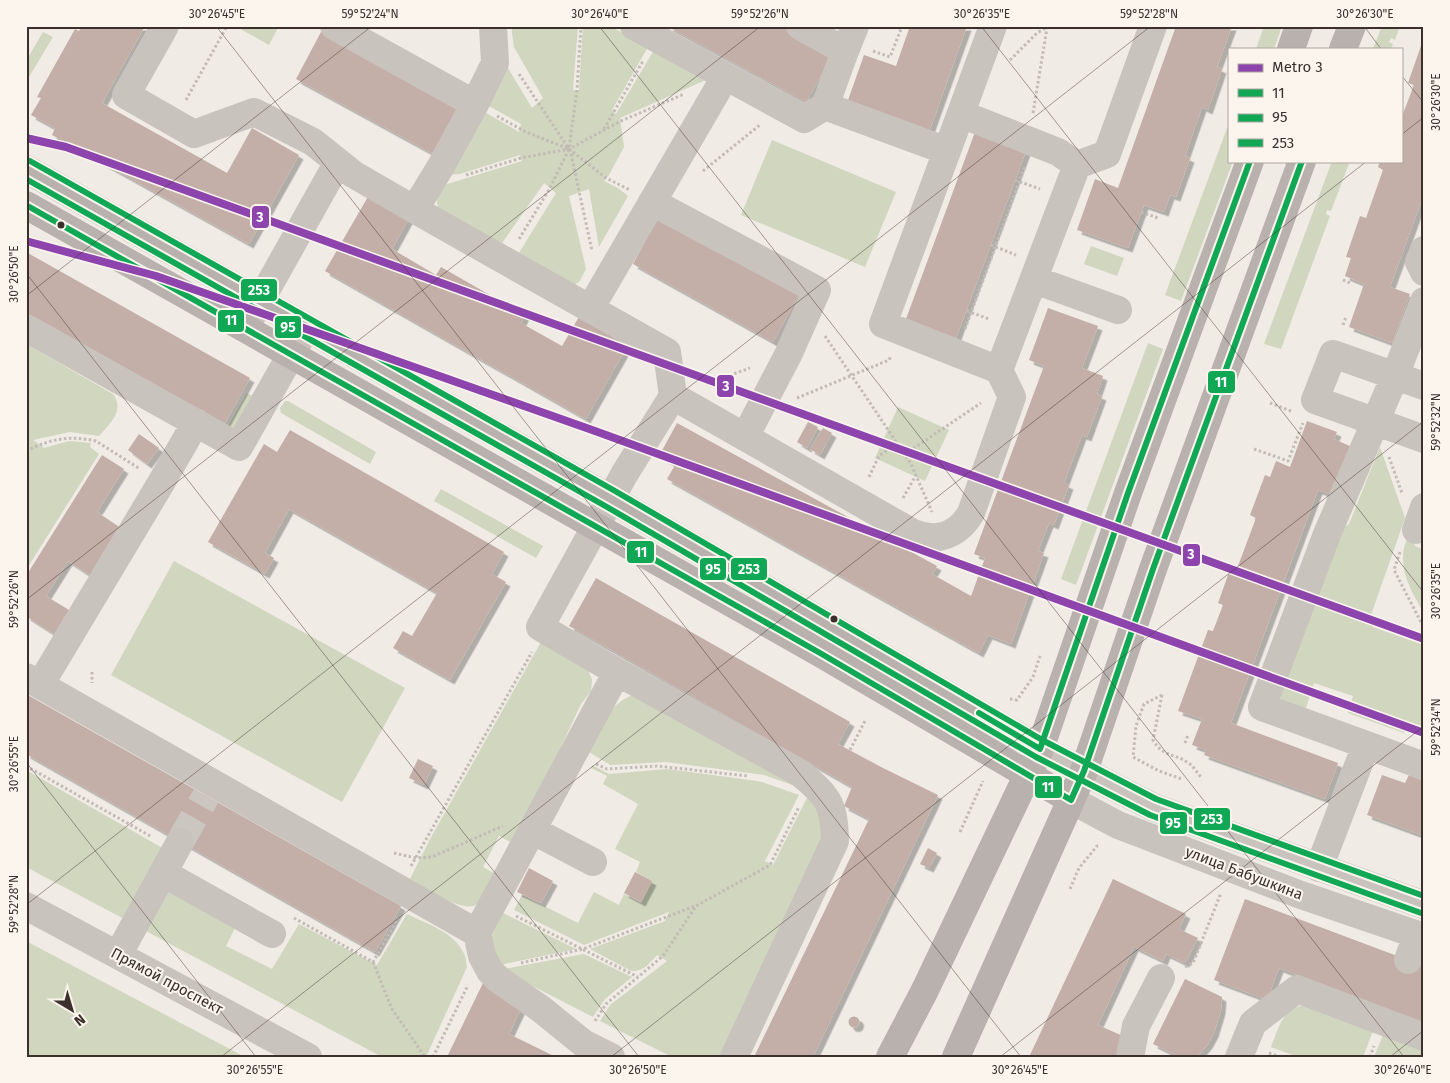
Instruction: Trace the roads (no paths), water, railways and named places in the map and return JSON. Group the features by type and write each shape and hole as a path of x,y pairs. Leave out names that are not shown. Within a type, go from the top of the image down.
{"main road":[{"path":"1291,48 1299,26"},
{"path":"1343,48 1352,26"},
{"path":"890,1057 925,990 1040,749 1128,493 1250,162"},
{"path":"956,1057 1084,771 1153,569 1302,162"},
{"name":"улица Бабушкина","path":"26,169 611,499 1040,749"},
{"name":"улица Бабушкина","path":"26,205 820,653 1071,800"}],"street":[{"path":"165,26 126,95 194,134 254,112 313,142 353,174 421,199 506,261 667,352 673,396 611,499 540,627 617,672 800,773 825,796 830,806 834,818 836,841 734,1057"},
{"path":"334,26 475,104"},
{"path":"421,199 475,104 494,63 494,26"},
{"path":"645,33 804,119 825,106 849,40 800,26"},
{"path":"673,396 751,425 857,502 922,537 934,538 943,536 953,533 964,525 971,513 1012,397 1003,378 956,353 883,324 993,26"},
{"path":"1077,165 1108,154 1153,26"},
{"path":"590,308 726,77"},
{"path":"825,106 947,151"},
{"path":"961,114 1058,152 1077,165"},
{"path":"245,328 338,162"},
{"path":"1003,378 1035,280 1077,165"},
{"path":"652,202 817,290 788,355 751,425"},
{"path":"1424,250 1419,262 1424,272"},
{"path":"1035,280 1118,310"},
{"path":"1424,301 1395,376 1327,534 1262,707 1424,766"},
{"path":"26,328 239,447 306,328"},
{"path":"1424,386 1333,354 1315,400 1424,439"},
{"path":"196,422 161,483 33,681 209,789 405,892 483,953 498,978 583,1043 611,1057"},
{"path":"483,953 492,904 519,827 573,753 617,672"},
{"path":"1319,868 1366,745"},
{"name":"улица Бабушкина","path":"1040,749 1153,807 1424,905"},
{"name":"улица Бабушкина","path":"1071,800 1118,825 1301,895 1420,936"},
{"path":"519,827 593,862"},
{"path":"118,955 173,855 272,934"},
{"name":"Прямой проспект","path":"26,906 308,1057"},
{"path":"1408,960 1420,936"},
{"path":"1134,1056 1136,1026 1161,978"},
{"path":"1239,1057 1253,1023 1297,989 1424,1037"}],"tunnel":[{"path":"180,842 206,796"}],"metro line":[{"name":"3","path":"26,138 66,147 1424,639"},
{"name":"3","path":"26,241 156,276 595,431 1424,733"}]}
